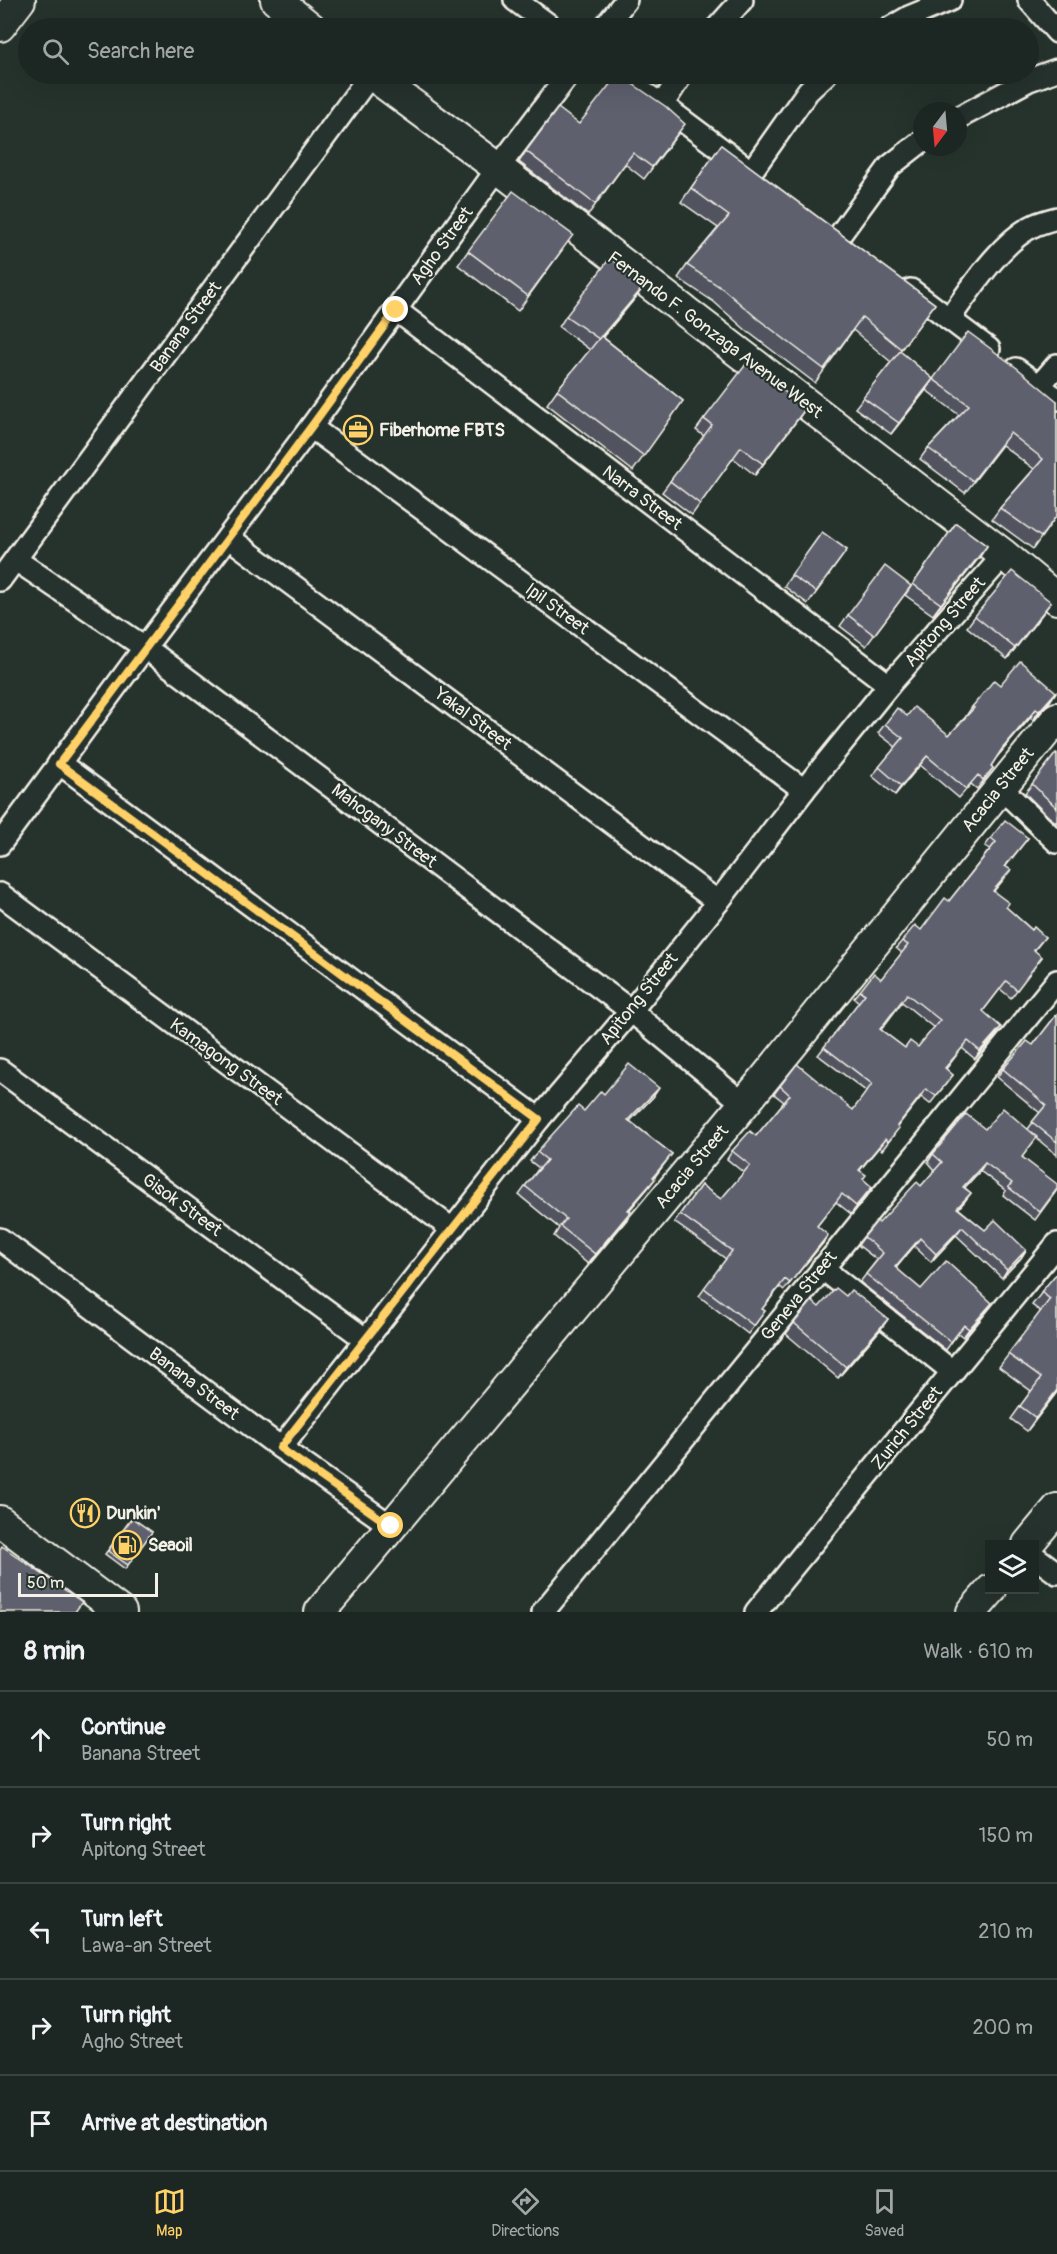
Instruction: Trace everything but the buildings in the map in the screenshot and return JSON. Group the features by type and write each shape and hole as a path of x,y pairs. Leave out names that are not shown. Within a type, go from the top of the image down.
{"street":[{"path":"0,26 20,0"},
{"path":"276,0 298,18"},
{"path":"515,0 539,18"},
{"path":"612,18 626,0"},
{"path":"726,18 742,0"},
{"path":"907,18 950,0"},
{"path":"1029,0 1057,32"},
{"path":"1039,76 1057,70"},
{"name":"Banana Street","path":"0,580 364,84"},
{"name":"Fernando F. Gonzaga Avenue West","path":"385,84 498,168 1004,555 1057,599"},
{"name":"Agho Street","path":"0,844 311,427 561,84"},
{"path":"631,84 769,184"},
{"path":"662,105 676,84"},
{"path":"751,172 808,91 815,84"},
{"path":"967,113 1022,84"},
{"path":"838,236 891,166 913,148"},
{"path":"950,319 983,272 1003,250 1032,226 1057,218"},
{"path":"821,223 857,249"},
{"path":"894,277 1057,399"},
{"name":"Narra Street","path":"396,310 889,685"},
{"path":"1039,386 1057,364"},
{"name":"Ipil Street","path":"311,427 804,790"},
{"name":"Yakal Street","path":"228,537 718,902"},
{"name":"Apitong Street","path":"280,1448 539,1119 631,1011 889,685 1004,555"},
{"name":"Mahogany Street","path":"15,560 145,647 631,1011 744,1104"},
{"name":"Acacia Street","path":"320,1612 744,1104 1057,717"},
{"path":"59,764 539,1119"},
{"path":"999,787 1057,842"},
{"name":"Kamagong Street","path":"0,894 452,1229"},
{"name":"Geneva Street","path":"543,1612 1057,981"},
{"name":"Gisok Street","path":"0,1070 365,1339"},
{"name":"Banana Street","path":"0,1239 280,1448 391,1526"},
{"name":"Zurich Street","path":"756,1612 1057,1244"},
{"path":"822,1268 952,1372"},
{"path":"1032,1540 1057,1509"},
{"path":"0,1521 122,1612"},
{"path":"1039,1559 1057,1573"},
{"path":"972,1612 988,1594"}],"place":[{"name":"Fiberhome FBTS","path":"358,430"},
{"name":"Dunkin'","path":"85,1513"},
{"name":"Seaoil","path":"127,1545"}],"route":[{"path":"391,1526 280,1448 539,1119 59,764 396,310"}]}
